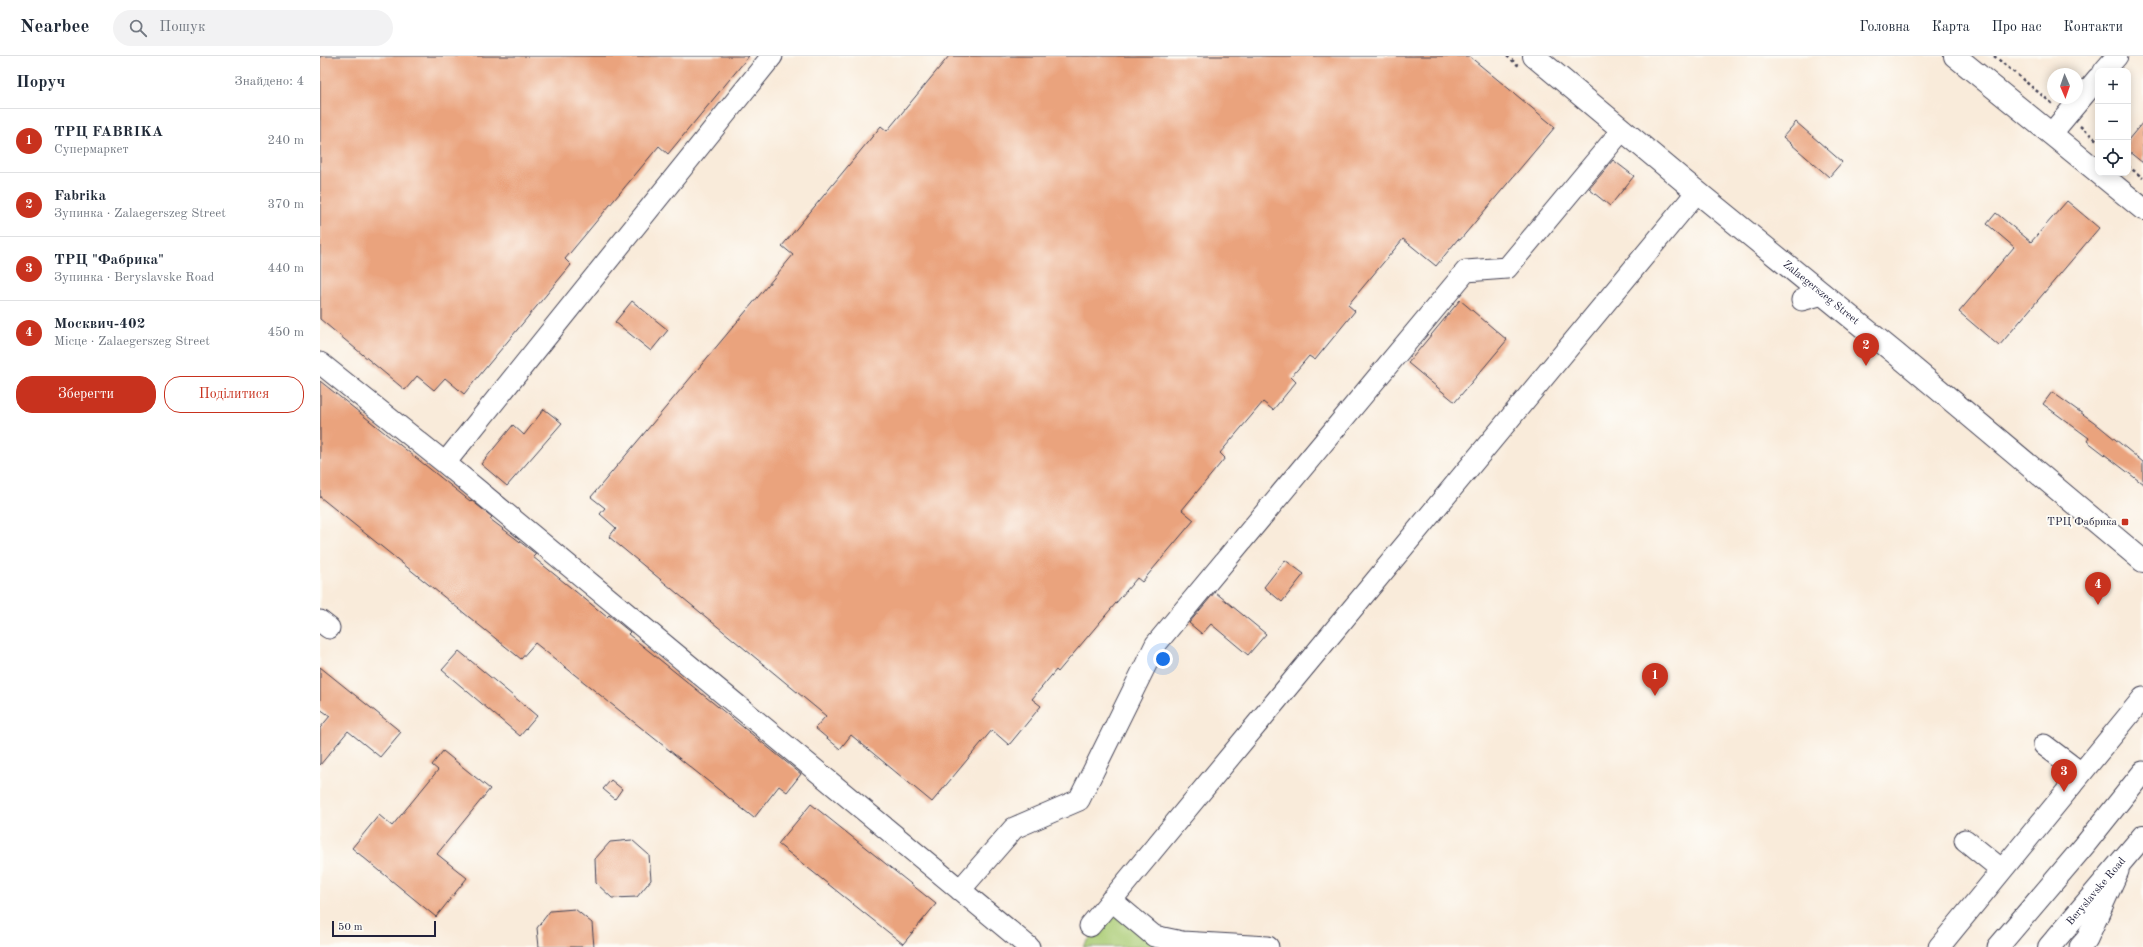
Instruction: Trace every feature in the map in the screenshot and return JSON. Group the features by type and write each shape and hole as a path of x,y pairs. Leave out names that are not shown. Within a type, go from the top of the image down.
{"main road":[{"name":"Zalaegerszeg Street","path":"1534,56 1697,192 1823,294 2143,561"},
{"path":"1955,56 2095,169"},
{"path":"2104,176 2142,205"},
{"name":"Beryslavske Road","path":"2049,947 2143,836"}],"lane":[{"path":"445,463 772,56"},
{"path":"2107,68 2117,56"},
{"path":"2051,134 2095,82"},
{"path":"960,890 1014,828 1079,800 1156,644 1466,271 1507,268 1622,130"},
{"path":"1090,926 1685,218 1697,192"},
{"path":"1802,300 1823,294"},
{"path":"320,363 445,463 1029,947"},
{"path":"1939,947 2143,698"},
{"path":"2044,745 2081,773"},
{"path":"1998,947 2084,846 2143,772"},
{"path":"1965,840 2002,870"},
{"path":"2080,947 2087,939 2123,860"},
{"path":"1111,900 1154,936 1182,942 1268,947"}],"path":[{"path":"1994,56 2097,140"},
{"path":"2131,168 2143,178"}],"green space":[{"path":"1113,909 1167,947 1083,947"}],"building":[{"path":"320,56 749,56 668,154 659,146 565,259 571,265 464,394 445,378 434,390 417,376 405,390 320,319"},
{"path":"949,56 1469,56 1555,127 1460,240 1458,239 1436,266 1403,239 1348,305 1355,311 1315,360 1309,356 1291,377 1296,382 1273,410 1263,402 1220,453 1225,458 1182,510 1194,520 1142,582 1137,578 1058,672 1056,670 1032,699 1041,706 1009,745 992,730 932,802 851,735 840,749 815,728 826,716 609,537 616,528 600,514 605,508 591,497 793,255 782,246 881,126 887,131"},
{"path":"1796,122 1842,162 1829,177 1783,137"},
{"path":"2143,122 2143,163 2131,153 2131,136"},
{"path":"1613,160 1634,176 1610,206 1589,189"},
{"path":"2067,201 2099,228 1999,346 1959,312 2014,247 1987,224 1996,213 2031,242"},
{"path":"1460,300 1507,340 1455,402 1408,363"},
{"path":"632,301 668,330 651,351 615,322"},
{"path":"320,381 492,517 490,519 536,554 533,557 607,617 609,615 630,632 628,634 801,774 787,792 779,786 754,818 535,643 521,659 320,497"},
{"path":"2052,392 2094,422 2143,462 2143,484 2087,441 2089,438 2043,404"},
{"path":"544,409 562,423 507,486 481,464 513,425 524,435"},
{"path":"1285,560 1304,574 1282,602 1264,587"},
{"path":"1215,592 1266,634 1248,655 1211,624 1202,634 1189,623"},
{"path":"459,651 537,716 520,736 442,670"},
{"path":"320,667 401,732 380,757 348,731 320,765 320,728 330,716 320,709"},
{"path":"443,751 490,789 437,854 467,878 436,917 352,848 379,815 392,826 438,770 432,765"},
{"path":"611,780 622,789 615,799 603,789"},
{"path":"811,804 936,904 903,944 778,844"},
{"path":"632,840 649,855 651,880 637,897 612,898 596,883 595,859 610,842"},
{"path":"575,909 592,923 594,947 539,947 537,928 550,911"}],"place":[{"name":"Fabrika","path":"1866,366"},
{"name":"ТРЦ Фабрика","path":"2125,522"},
{"name":"Москвич-402","path":"2098,605"},
{"name":"ТРЦ FABRIKA","path":"1655,696"},
{"name":"ТРЦ \"Фабрика\"","path":"2064,792"}]}
